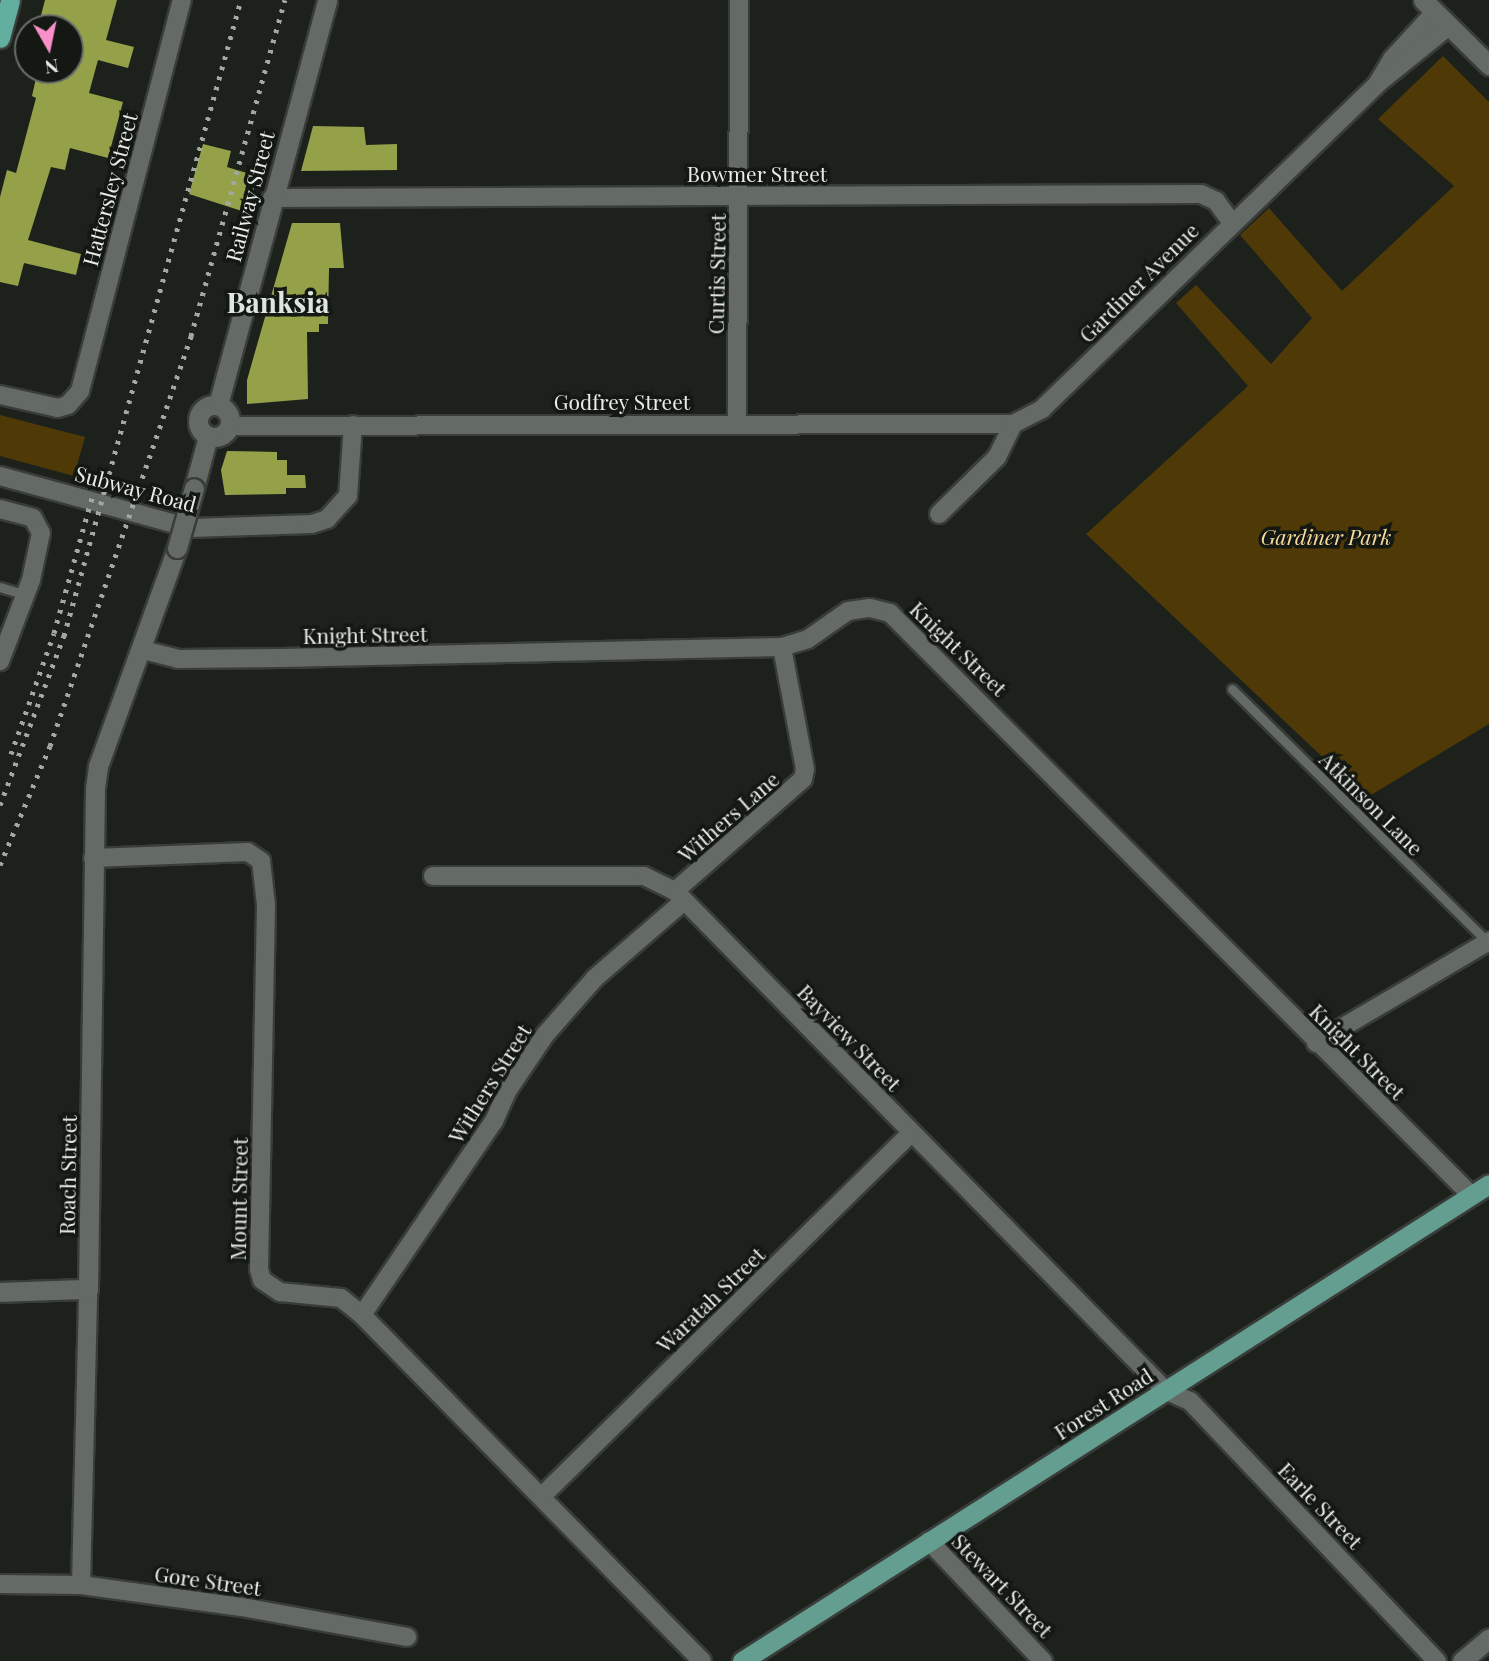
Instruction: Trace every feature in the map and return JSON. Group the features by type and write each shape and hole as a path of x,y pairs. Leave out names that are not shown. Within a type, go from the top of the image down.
{"highway":[{"path":"0,38 10,0"}],"main road":[{"name":"Forest Road","path":"742,1661 1489,1184"}],"street":[{"name":"Hattersley Street","path":"0,395 58,408 68,405 80,391 182,0"},
{"name":"Railway Street","path":"218,405 327,0"},
{"name":"Curtis Street","path":"737,422 739,0"},
{"path":"1436,13 1489,65"},
{"name":"Gardiner Avenue","path":"1013,424 1042,410 1231,222 1377,84 1436,13"},
{"name":"Bowmer Street","path":"272,198 1201,194 1216,201 1231,222"},
{"path":"218,405 230,415 230,426 219,437 208,436 198,425 200,414 218,405"},
{"name":"Godfrey Street","path":"230,426 737,422 1013,424"},
{"path":"939,514 992,463 1013,424"},
{"name":"Subway Road","path":"0,476 190,528 312,524 327,519 348,496 353,425"},
{"path":"143,650 177,548 208,436"},
{"path":"0,509 33,518 40,527 26,595 0,661"},
{"name":"Knight Street","path":"143,650 177,659 782,647 808,639 848,611 870,608 890,613 1086,804 1316,1043 1471,1195"},
{"name":"Withers Lane","path":"679,896 803,779 805,769 782,647"},
{"name":"Roach Street","path":"81,1585 88,1289 93,858 98,766 143,650"},
{"name":"Mount Street","path":"93,858 248,852 261,861 266,905 260,1275 274,1290 341,1298 362,1315 702,1661"},
{"name":"Bayview Street","path":"433,876 644,876 679,896 1165,1390"},
{"name":"Withers Street","path":"362,1315 494,1121 508,1090 545,1035 595,978 679,896"},
{"path":"1316,1043 1488,941"},
{"name":"Waratah Street","path":"541,1497 911,1133"},
{"path":"0,1292 88,1289"},
{"name":"Earle Street","path":"1165,1390 1190,1401 1437,1661"},
{"name":"Stewart Street","path":"929,1541 1043,1661"},
{"name":"Gore Street","path":"0,1584 81,1585 242,1607 407,1637"},
{"path":"1462,1661 1489,1638"}],"lane":[{"path":"0,587 26,595"},
{"name":"Atkinson Lane","path":"1232,689 1488,941"}],"green space":[{"name":"Gardiner Park","path":"1443,56 1489,102 1489,724 1366,798 1086,534 1248,386 1176,303 1196,285 1271,364 1312,318 1240,235 1269,208 1342,291 1454,186 1378,119"},
{"path":"0,415 85,437 74,476 0,456"}],"building":[{"path":"45,0 117,0 106,40 134,47 128,68 98,60 89,93 123,102 108,158 70,148 65,170 51,167 28,240 81,254 76,275 24,263 18,286 0,282 0,197 7,170 16,173 36,98 32,96 35,84 84,84 84,14 41,14"},
{"path":"313,126 364,127 366,145 397,144 397,170 301,171"},
{"path":"203,144 231,151 227,167 257,176 248,213 189,194"},
{"path":"292,223 340,223 344,268 329,268 328,324 319,324 319,332 307,332 308,399 247,404 247,380"},
{"path":"227,451 277,452 277,460 287,460 287,475 305,475 306,488 286,488 286,494 225,495 221,470"}],"railway":[{"path":"0,805 64,636 241,0"},
{"path":"0,865 50,746 191,336 285,0"},
{"path":"11,754 54,633 93,494"}],"district":[{"name":"Banksia","path":"278,302"}]}
